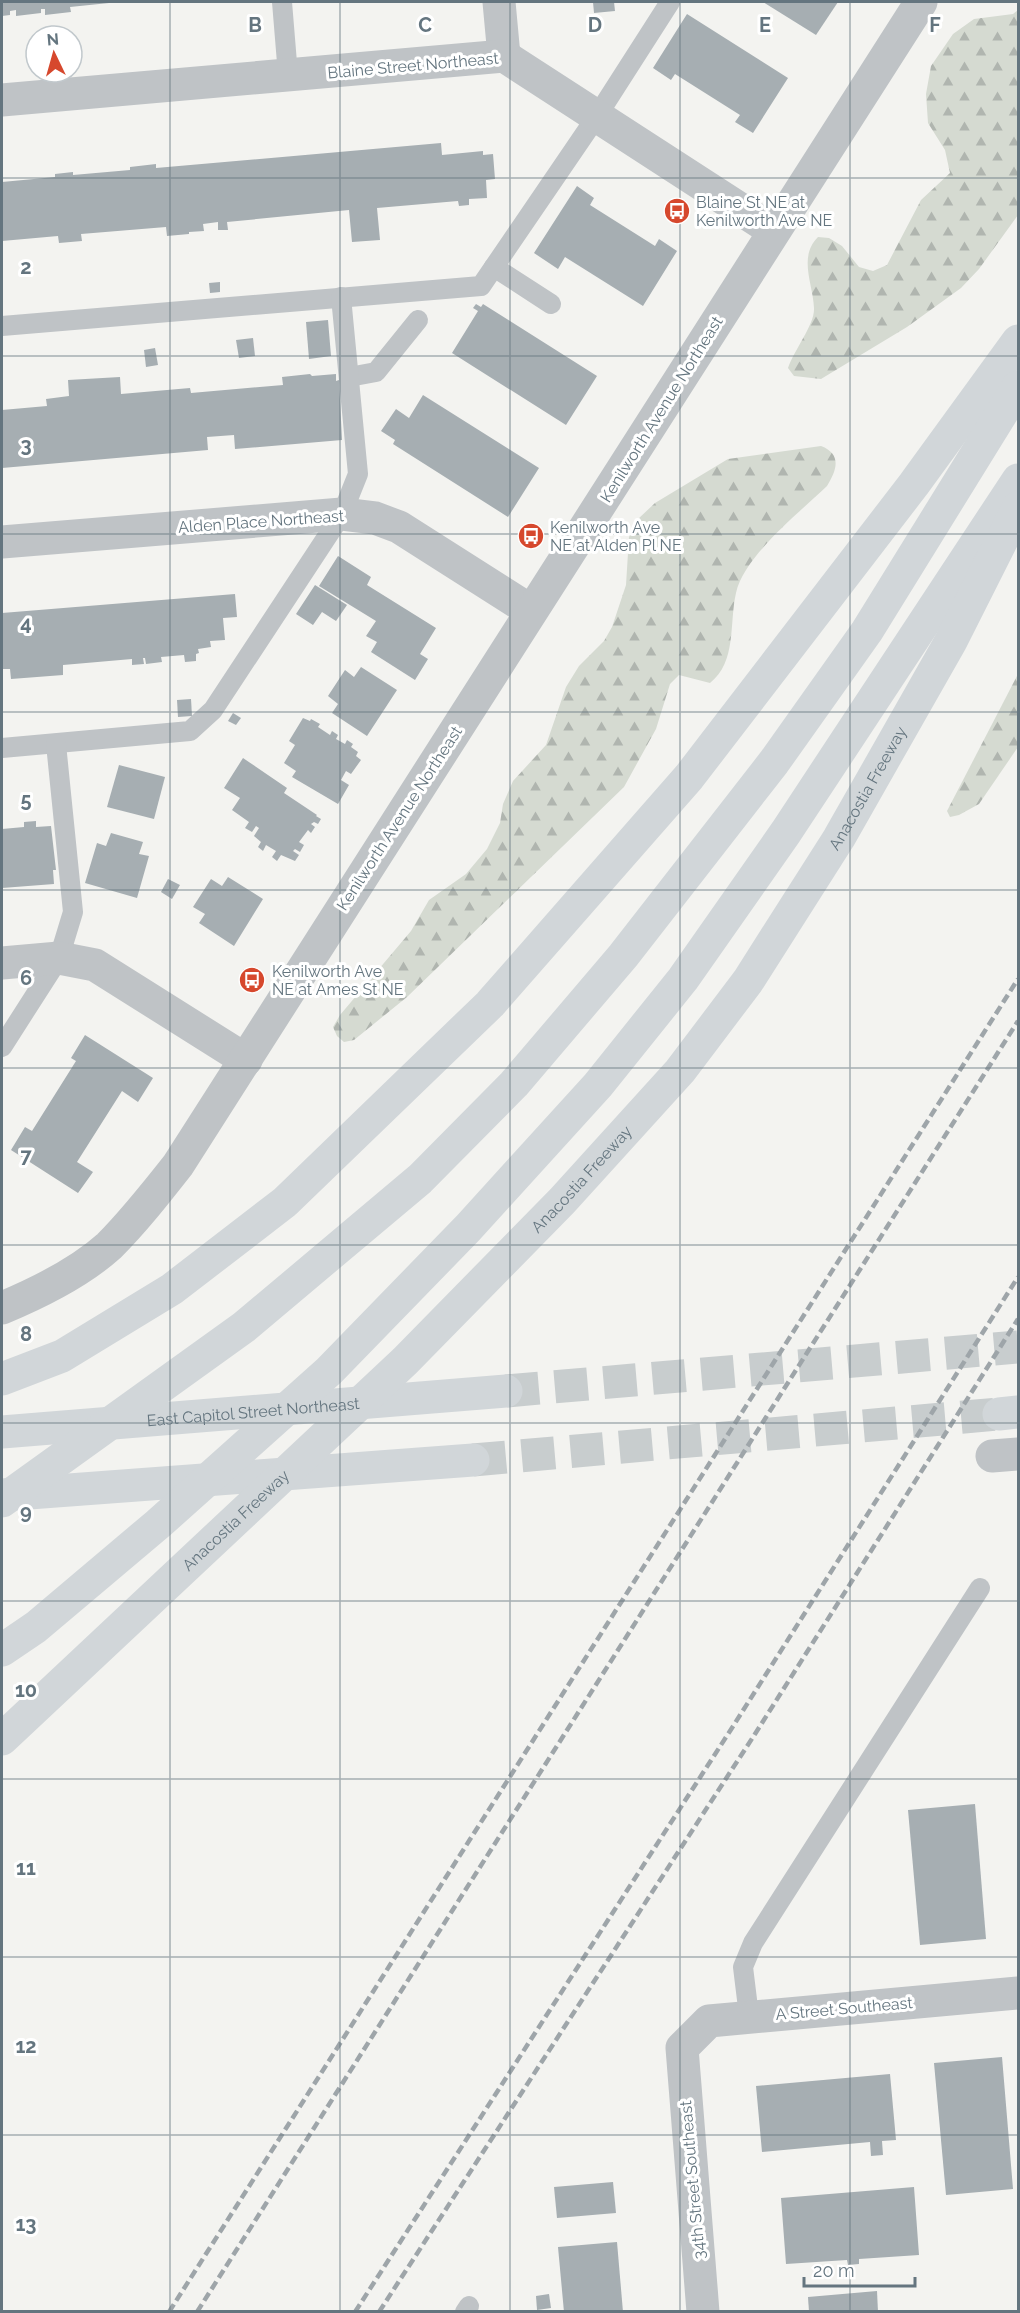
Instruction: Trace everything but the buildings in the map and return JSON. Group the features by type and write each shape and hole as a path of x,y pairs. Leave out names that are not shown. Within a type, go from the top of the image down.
{"main road":[{"path":"2,1379 62,1356 182,1282 285,1202 490,1004 689,777 914,484 1018,341"},
{"path":"2,1501 244,1327 420,1179 514,1084 623,956 774,762 867,631 1018,387"},
{"path":"2,1650 36,1627 158,1524 329,1371 468,1228 590,1093 683,979 786,832 1018,480"},
{"name":"Anacostia Freeway","path":"2,1739 405,1361 562,1201 680,1071 748,981 838,838 951,641 1018,508"},
{"name":"East Capitol Street Northeast","path":"2,1432 506,1391"},
{"path":"2,1495 473,1460"}],"street":[{"path":"499,2 504,56"},
{"name":"Kenilworth Avenue Northeast","path":"246,1060 921,2"},
{"name":"Blaine Street Northeast","path":"2,100 504,56 774,231"},
{"name":"Alden Place Northeast","path":"2,542 342,514 375,518 399,527 531,611"},
{"path":"2,963 59,958 95,965 246,1060 178,1165 156,1194 108,1246 64,1278 2,1308"},
{"name":"A Street Southeast","path":"682,2048 709,2021 1018,1993"},
{"name":"34th Street Southeast","path":"682,2048 703,2312"}],"lane":[{"path":"282,2 288,75"},
{"path":"2,326 481,286 597,117 670,2"},
{"path":"494,267 551,304"},
{"path":"2,748 190,731 213,710 342,514 358,474 341,297"},
{"path":"349,377 376,372 418,320"},
{"path":"2,1047 59,958 73,912 56,744"},
{"path":"749,2016 743,1967 753,1943 980,1588"}],"green space":[{"path":"1018,10 1018,215 979,269 961,288 907,327 821,379 794,376 788,368 808,329 814,308 808,271 812,245 818,237 829,238 842,246 859,267 873,271 887,265 921,200 950,173 945,150 928,123 926,94 931,66 953,34 974,19 1013,14"},
{"path":"821,446 828,449 835,458 833,474 827,486 761,550 741,579 734,605 731,641 719,674 710,683 679,675 670,684 656,729 624,787 407,997 354,1040 344,1042 337,1036 333,1027 340,1015 411,931 429,900 466,874 487,849 500,823 503,804 513,781 546,745 566,687 579,666 604,641 612,627 626,585 629,537 638,519 655,503 728,459"},
{"path":"1018,674 1018,747 979,804 959,815 950,817 947,811"}],"tunnel":[{"path":"506,1391 1018,1347"},
{"path":"473,1460 999,1414"}],"railway":[{"path":"169,2312 1018,979"},
{"path":"197,2312 1018,1021"},
{"path":"355,2312 730,1731 1018,1277"},
{"path":"379,2312 755,1734 1018,1319"}],"place":[{"name":"Blaine St NE at Kenilworth Ave NE","path":"677,211"},
{"name":"Kenilworth Ave NE at Alden Pl NE","path":"531,536"},
{"name":"Kenilworth Ave NE at Ames St NE","path":"252,980"}]}
